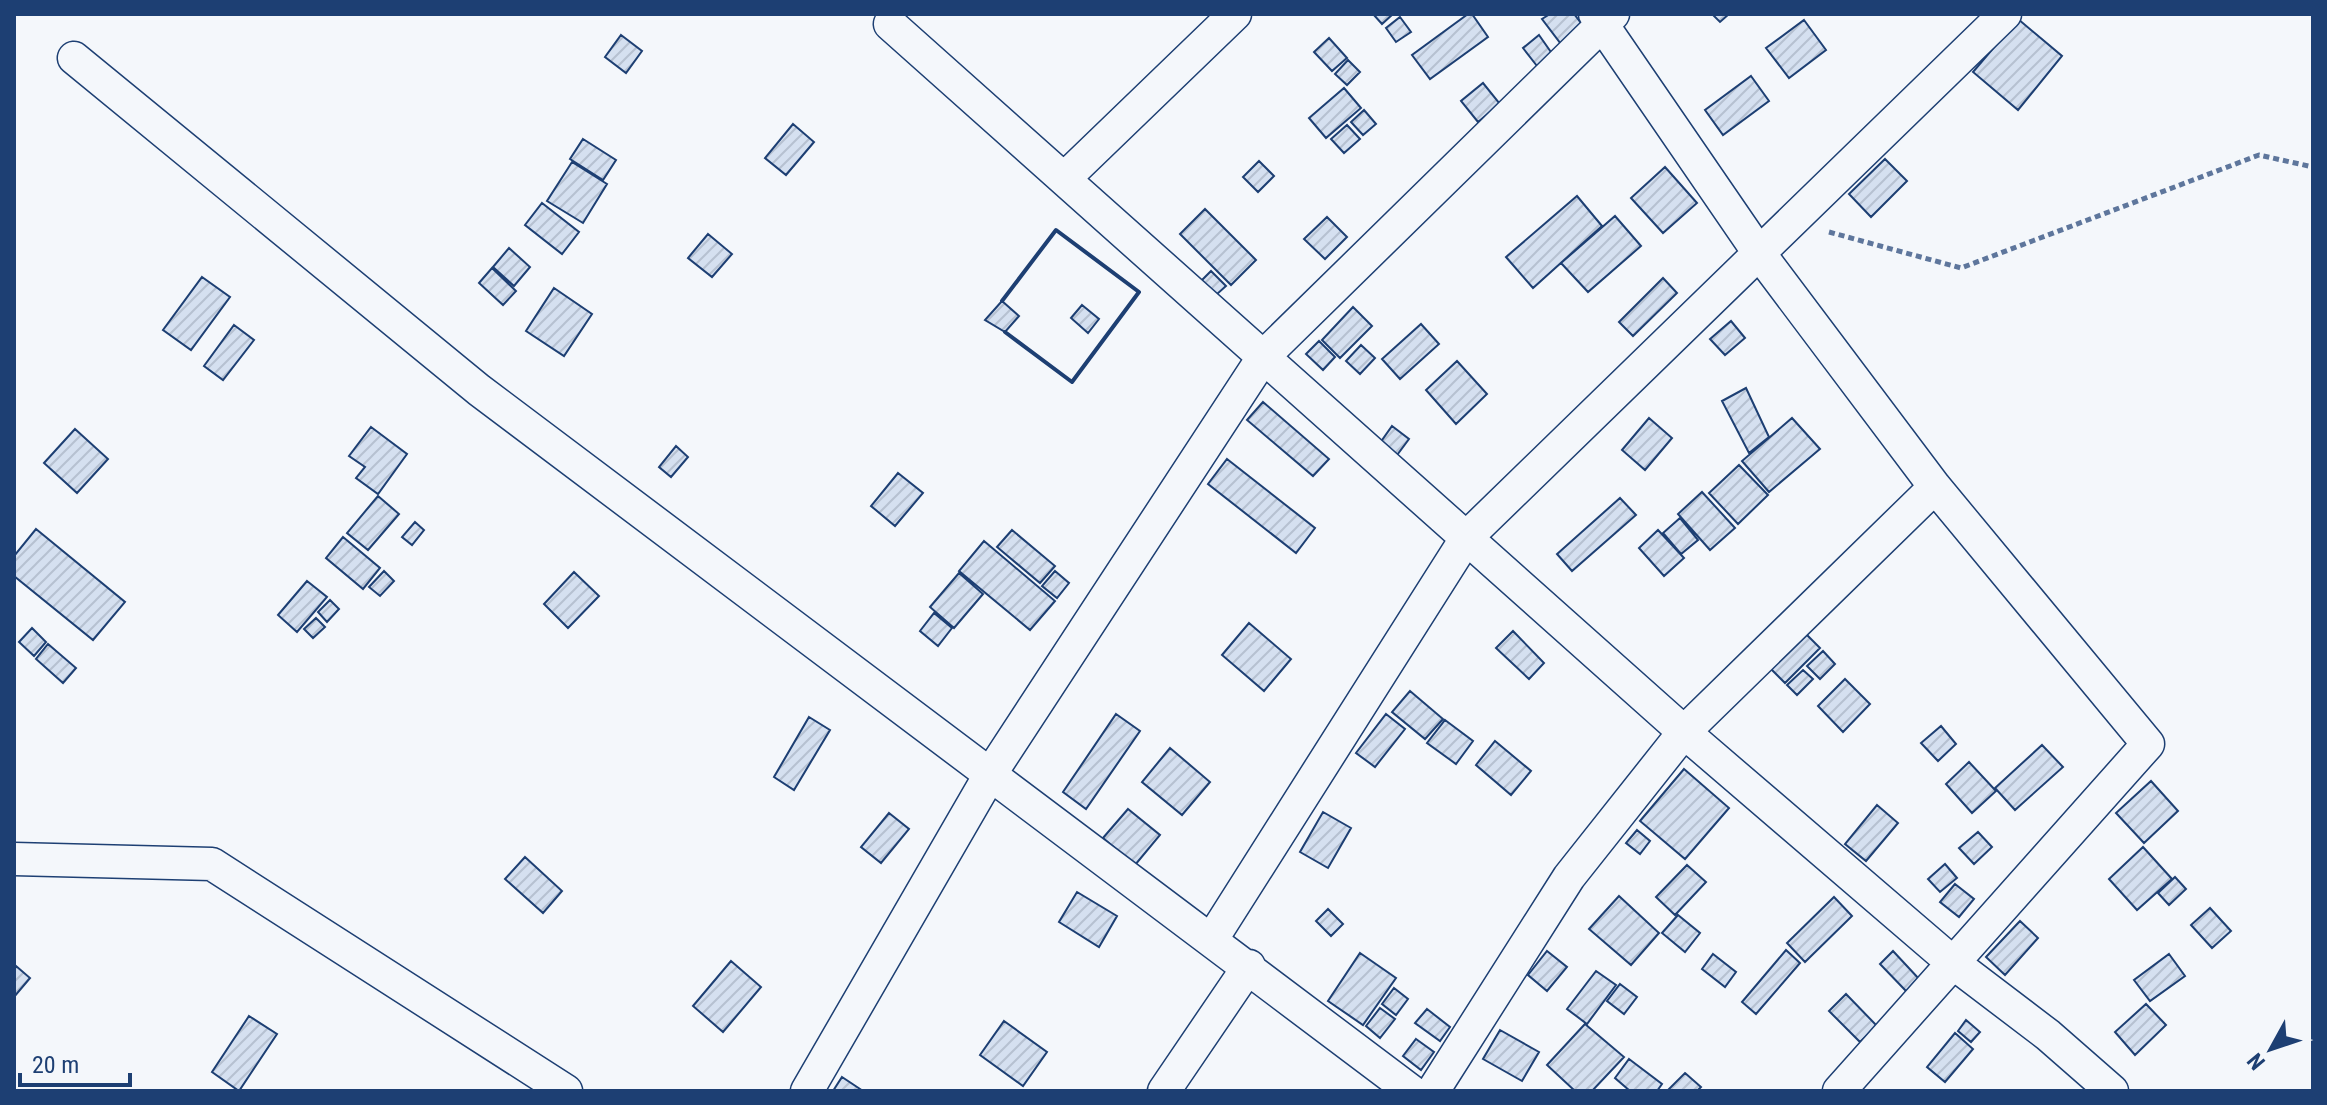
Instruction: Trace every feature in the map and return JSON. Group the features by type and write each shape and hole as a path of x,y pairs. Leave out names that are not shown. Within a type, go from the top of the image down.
{"street":[{"path":"1065,178 1235,14"},
{"path":"1212,939 1467,537 2005,14"},
{"path":"807,1091 991,773 1264,356 1603,18 1759,253 1935,487 2148,744 1839,1091"},
{"path":"890,24 1684,732 1952,962 2048,1035 2112,1091"},
{"path":"74,58 479,390 1249,966 1411,1091"},
{"path":"1433,1091 1569,877 1684,732 1935,487"},
{"path":"14,859 212,864 566,1091"},
{"path":"1164,1091 1249,966"}],"path":[{"path":"1791,222 1961,268 2259,155 2313,167"}],"building":[{"path":"1373,14 1393,14 1382,24"},
{"path":"1472,14 1488,37 1430,79 1412,55"},
{"path":"1550,14 1574,14 1584,27 1561,44 1542,19"},
{"path":"1712,14 1729,14 1720,22"},
{"path":"1400,17 1411,32 1396,42 1386,28"},
{"path":"2018,19 2062,56 2018,110 1973,72"},
{"path":"1804,20 1826,50 1789,78 1766,48"},
{"path":"621,35 642,51 626,73 605,57"},
{"path":"1539,35 1553,55 1537,66 1523,48"},
{"path":"1329,38 1347,58 1332,71 1314,52"},
{"path":"1348,60 1360,72 1347,85 1335,74"},
{"path":"1751,76 1769,101 1723,135 1705,110"},
{"path":"1483,83 1500,104 1478,122 1461,101"},
{"path":"1344,88 1361,108 1326,138 1309,118"},
{"path":"1364,110 1376,124 1363,135 1351,122"},
{"path":"793,124 814,142 786,175 765,158"},
{"path":"1347,125 1360,139 1344,153 1331,139"},
{"path":"583,139 616,160 603,180 570,159"},
{"path":"1885,159 1907,181 1871,217 1849,194"},
{"path":"1259,161 1274,176 1258,192 1243,177"},
{"path":"572,162 607,184 583,223 547,201"},
{"path":"1665,167 1697,203 1663,233 1631,198"},
{"path":"1577,196 1602,226 1533,288 1506,257"},
{"path":"542,203 579,232 562,254 525,225"},
{"path":"1205,209 1256,260 1231,285 1180,234"},
{"path":"1615,216 1641,246 1588,292 1561,263"},
{"path":"1327,217 1347,237 1325,259 1304,239"},
{"path":"708,234 732,254 712,277 688,258"},
{"path":"509,248 530,267 514,286 493,267"},
{"path":"492,268 516,291 503,305 479,283"},
{"path":"1211,271 1226,286 1216,295 1201,281"},
{"path":"202,277 230,297 191,350 163,330"},
{"path":"1663,278 1677,293 1633,336 1619,322"},
{"path":"554,288 592,314 564,356 526,331"},
{"path":"1002,301 1019,316 1005,332 985,320"},
{"path":"1082,305 1099,319 1088,333 1071,318"},
{"path":"1353,307 1372,326 1340,358 1322,340"},
{"path":"1731,321 1745,338 1725,355 1710,339"},
{"path":"1421,324 1439,344 1400,379 1382,359"},
{"path":"234,325 254,340 223,380 204,366"},
{"path":"1319,341 1335,357 1323,370 1306,354"},
{"path":"1361,345 1375,358 1360,374 1346,361"},
{"path":"1457,361 1487,394 1456,424 1426,390"},
{"path":"1746,388 1769,437 1749,453 1722,401"},
{"path":"1263,402 1329,459 1313,476 1247,420"},
{"path":"1649,418 1672,438 1645,470 1622,450"},
{"path":"1792,418 1820,449 1769,492 1742,461"},
{"path":"1392,426 1409,439 1397,455 1380,443"},
{"path":"371,427 407,454 378,494 356,478 365,467 349,456"},
{"path":"75,429 108,459 77,493 44,463"},
{"path":"676,446 688,457 671,477 659,467"},
{"path":"1227,459 1315,528 1296,553 1208,484"},
{"path":"1739,465 1768,495 1738,524 1709,493"},
{"path":"898,473 923,493 895,526 871,506"},
{"path":"1702,492 1735,528 1710,550 1678,514"},
{"path":"378,496 399,514 368,550 347,533"},
{"path":"1620,498 1636,515 1572,571 1557,554"},
{"path":"1680,518 1698,540 1681,554 1663,533"},
{"path":"415,522 424,530 412,545 402,537"},
{"path":"36,529 125,602 93,640 14,576 14,556"},
{"path":"1012,530 1055,566 1040,583 997,547"},
{"path":"1658,530 1684,558 1664,576 1639,548"},
{"path":"343,537 380,568 363,589 326,558"},
{"path":"984,541 1055,601 1030,630 959,571"},
{"path":"384,571 394,581 380,596 369,587"},
{"path":"1055,571 1069,583 1057,598 1042,586"},
{"path":"574,572 599,596 568,628 544,604"},
{"path":"959,573 983,594 954,628 930,607"},
{"path":"307,581 327,597 297,632 278,615"},
{"path":"330,600 339,609 327,622 318,612"},
{"path":"934,613 952,628 938,646 920,631"},
{"path":"316,618 325,627 313,638 304,629"},
{"path":"1249,623 1291,659 1264,691 1222,655"},
{"path":"32,628 46,642 34,656 19,642"},
{"path":"1800,628 1820,648 1785,683 1765,663"},
{"path":"1513,631 1544,663 1529,679 1496,648"},
{"path":"48,644 76,668 63,683 36,659"},
{"path":"1823,651 1835,664 1820,679 1807,666"},
{"path":"1803,670 1813,679 1797,695 1787,685"},
{"path":"1845,679 1870,704 1843,732 1818,706"},
{"path":"1410,691 1443,719 1425,739 1392,712"},
{"path":"1116,714 1140,731 1086,809 1063,792"},
{"path":"1386,714 1405,729 1375,767 1356,753"},
{"path":"809,717 830,730 794,790 774,777"},
{"path":"1445,720 1473,741 1456,764 1427,743"},
{"path":"1941,726 1956,744 1938,761 1921,743"},
{"path":"1495,741 1531,771 1511,795 1476,765"},
{"path":"2042,745 2063,767 2015,810 1995,788"},
{"path":"1170,748 1210,782 1182,815 1142,782"},
{"path":"1969,762 1996,791 1972,813 1946,784"},
{"path":"1684,769 1729,808 1685,859 1640,821"},
{"path":"2151,781 2178,811 2144,843 2116,813"},
{"path":"1877,805 1898,823 1866,861 1845,844"},
{"path":"1128,809 1160,835 1135,865 1103,838"},
{"path":"1323,812 1351,828 1328,868 1300,852"},
{"path":"889,813 909,829 881,863 861,847"},
{"path":"1637,830 1650,841 1640,854 1626,843"},
{"path":"1978,832 1992,847 1974,864 1959,848"},
{"path":"2143,847 2172,879 2137,910 2109,879"},
{"path":"525,857 562,891 543,913 505,879"},
{"path":"1945,864 1957,878 1940,892 1928,879"},
{"path":"1687,865 1706,882 1675,915 1656,897"},
{"path":"2175,877 2186,889 2169,905 2158,893"},
{"path":"1955,884 1974,899 1959,917 1940,902"},
{"path":"1077,892 1117,916 1099,947 1059,922"},
{"path":"1619,896 1659,933 1631,965 1589,929"},
{"path":"1834,897 1852,916 1805,962 1787,943"},
{"path":"2210,908 2231,931 2212,948 2191,925"},
{"path":"1328,909 1343,924 1331,936 1316,921"},
{"path":"1678,915 1700,933 1685,952 1662,933"},
{"path":"2020,921 2038,938 2005,975 1986,957"},
{"path":"1786,950 1800,963 1756,1014 1742,1002"},
{"path":"1547,951 1567,967 1547,991 1528,975"},
{"path":"1893,951 1920,980 1907,992 1880,964"},
{"path":"1360,953 1396,978 1363,1025 1328,1001"},
{"path":"1713,954 1736,972 1725,987 1702,969"},
{"path":"2169,954 2185,976 2150,1001 2134,980"},
{"path":"731,961 761,987 723,1032 693,1006"},
{"path":"16,966 30,978 14,997 14,969"},
{"path":"1596,971 1616,985 1587,1024 1567,1009"},
{"path":"1620,984 1637,997 1624,1014 1607,1001"},
{"path":"1394,988 1408,999 1396,1015 1382,1004"},
{"path":"1846,994 1877,1026 1860,1042 1829,1011"},
{"path":"2146,1004 2166,1025 2135,1055 2115,1032"},
{"path":"1380,1008 1395,1019 1380,1038 1366,1026"},
{"path":"1427,1009 1450,1027 1440,1041 1415,1023"},
{"path":"249,1016 277,1034 239,1091 212,1072"},
{"path":"1966,1020 1980,1032 1971,1042 1958,1031"},
{"path":"1004,1021 1047,1052 1023,1086 980,1055"},
{"path":"1585,1024 1624,1057 1592,1091 1575,1091 1547,1065"},
{"path":"1500,1030 1539,1052 1522,1081 1483,1059"},
{"path":"1955,1033 1973,1049 1945,1082 1927,1067"},
{"path":"1416,1039 1434,1052 1421,1070 1403,1056"},
{"path":"1629,1059 1662,1084 1657,1091 1630,1091 1615,1078"},
{"path":"1685,1073 1701,1087 1697,1091 1667,1091"},
{"path":"842,1077 863,1091 833,1091"}],"wall":[{"path":"1002,301 1056,230 1139,292 1072,382 1005,332"}]}
